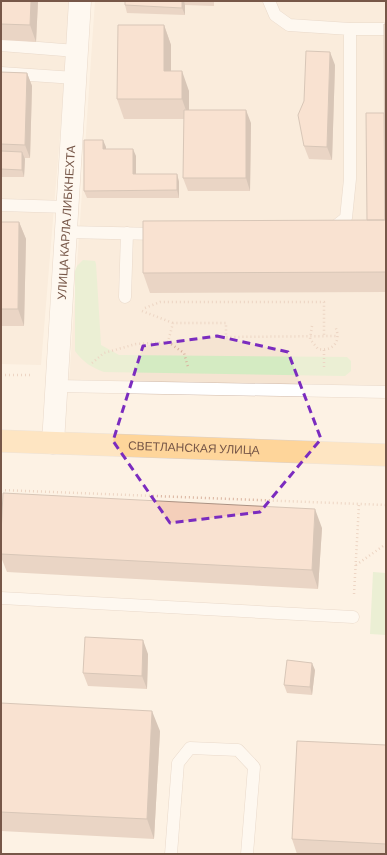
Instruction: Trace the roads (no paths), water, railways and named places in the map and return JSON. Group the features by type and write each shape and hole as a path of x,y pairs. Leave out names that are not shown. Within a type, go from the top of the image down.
{"main road":[{"name":"СВЕТЛАНСКАЯ УЛИЦА","path":"1,441 386,455"}],"street":[{"name":"УЛИЦА КАРЛА ЛИБКНЕХТА","path":"53,443 74,78 80,1"}],"lane":[{"path":"268,1 275,15 289,25 386,30"},
{"path":"325,236 346,218 349,195 350,29"},
{"path":"1,45 76,51"},
{"path":"1,73 74,78"},
{"path":"1,205 67,207"},
{"path":"66,232 173,234"},
{"path":"125,297 126,233"},
{"path":"56,386 386,392"},
{"path":"1,598 353,616"},
{"path":"171,854 178,763 190,748 238,750 254,767 247,854"}]}
